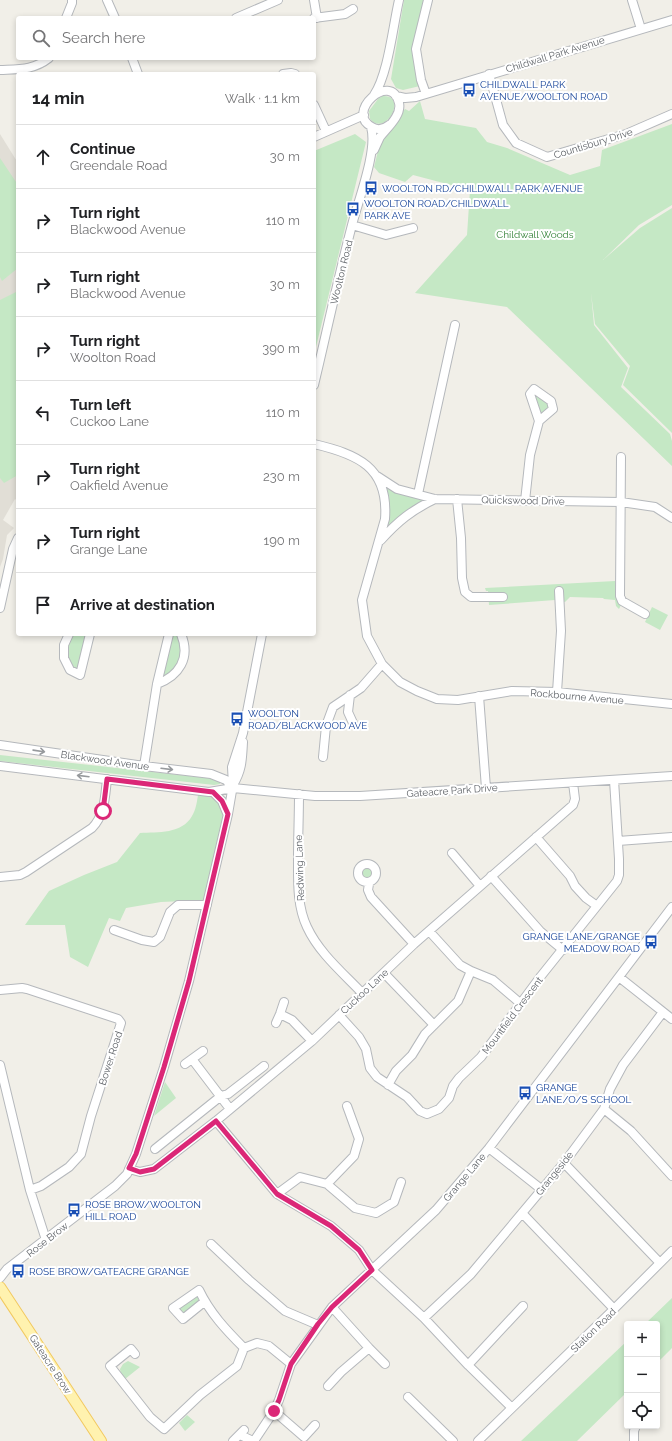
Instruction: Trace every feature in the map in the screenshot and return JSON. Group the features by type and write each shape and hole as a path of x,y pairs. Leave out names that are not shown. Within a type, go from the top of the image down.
{"main road":[{"name":"Gateacre Brow","path":"0,1287 101,1441"}],"street":[{"path":"67,16 72,0"},
{"path":"107,0 114,16"},
{"path":"241,16 278,0"},
{"path":"314,0 315,16"},
{"path":"384,73 385,84 400,106 398,113 389,125 381,129 371,127 366,122 364,115 366,106 378,89 384,73 399,0"},
{"path":"426,94 416,49 428,0"},
{"path":"632,0 641,29"},
{"path":"316,18 345,14 352,9"},
{"name":"Childwall Park Avenue","path":"393,94 405,98 416,97 488,74 672,20"},
{"path":"0,70 27,69 41,64 46,60"},
{"path":"135,60 138,72"},
{"name":"Countisbury Drive","path":"488,74 503,125 516,143 547,157 626,134 672,114"},
{"path":"374,96 382,91 393,94"},
{"name":"Childwall Park Avenue","path":"398,113 408,102 416,97"},
{"path":"316,109 326,131"},
{"path":"316,136 364,115"},
{"name":"Woolton Road","path":"316,377 352,225 370,161 379,139 389,125"},
{"name":"Woolton Road","path":"370,161 372,139 371,127"},
{"path":"352,225 386,235 413,228"},
{"path":"418,494 455,324"},
{"path":"526,501 530,455 539,421"},
{"name":"Rockbourne Avenue","path":"316,444 340,450 355,457 376,475 383,492 385,518 362,600 367,636 382,664 400,682 437,699 458,700 512,691 557,692 672,704"},
{"path":"621,457 620,596 622,601 645,614"},
{"name":"Quickswood Drive","path":"376,475 397,489 435,499 621,502 655,507 672,518"},
{"name":"Rockbourne Avenue","path":"379,542 401,519 417,507 435,499"},
{"path":"457,499 461,538 462,578 465,592 471,597 503,597"},
{"path":"0,608 15,550"},
{"path":"557,692 561,631 559,591"},
{"path":"68,636 64,646 64,658 70,670 80,675 90,636"},
{"path":"144,766 157,684 169,636"},
{"path":"157,684 173,676 182,663 185,657 185,651 181,636"},
{"path":"129,1168 136,1154 173,1038 189,981 228,814 233,786 232,767 243,733 262,636"},
{"path":"323,757 326,726 333,707 361,688 382,664"},
{"path":"350,695 348,712 353,723"},
{"path":"479,696 486,788"},
{"path":"233,786 239,775 242,764 243,733"},
{"name":"Blackwood Avenue","path":"0,745 211,774 226,780 233,786"},
{"name":"Blackwood Avenue","path":"0,766 213,792 233,786"},
{"name":"Blackwood Avenue","path":"211,774 226,771 232,767"},
{"name":"Gateacre Park Drive","path":"233,786 299,794 360,796 672,776"},
{"path":"0,877 20,875 26,872 92,828 103,811 107,779"},
{"name":"Mountfield Crescent","path":"339,1015 359,1036 366,1049 370,1068 377,1077 407,1097 420,1111 427,1114 439,1109 449,1098 453,1086 459,1078 481,1057 520,1003 617,881 619,875 618,841 614,780"},
{"name":"Cuckoo Lane","path":"129,1168 140,1172 154,1169 216,1121 312,1041 414,944 573,805 575,799 573,783"},
{"path":"213,792 222,801 228,814"},
{"name":"Redwing Lane","path":"299,794 298,892 301,909 307,927 316,942 362,993"},
{"path":"536,837 570,876 575,886 586,898 597,906"},
{"path":"618,841 672,837"},
{"path":"452,852 480,886"},
{"path":"491,876 540,931 563,950"},
{"path":"368,882 370,884 368,890 371,897 414,944"},
{"path":"114,930 142,940 154,942 160,937 170,912 178,905 207,905"},
{"name":"Grange Lane","path":"254,1441 274,1411 291,1364 318,1324 332,1307 436,1210 489,1148 672,907"},
{"path":"429,931 460,965 493,980 520,1003"},
{"path":"388,1084 396,1071 412,1055 425,1034 458,1001 471,971"},
{"path":"384,973 434,1025"},
{"path":"619,977 672,1019"},
{"name":"Bower Road","path":"0,990 27,988 118,1019 121,1023 91,1116 81,1154 69,1167 41,1186 30,1190"},
{"path":"276,1023 284,1002"},
{"name":"Grangeside","path":"424,1318 471,1274 564,1163 604,1109 610,1089 623,1065 663,1012"},
{"path":"280,1014 292,1020 312,1041"},
{"path":"202,1051 189,1062 221,1096 230,1109"},
{"path":"0,1065 3,1091 30,1190 46,1240"},
{"path":"155,1149 221,1096 228,1094 264,1066"},
{"path":"327,1184 354,1156 359,1139 347,1106"},
{"path":"604,1109 631,1131 672,1176"},
{"path":"216,1121 277,1194 331,1226 359,1250 372,1270 424,1318 468,1365 512,1408"},
{"path":"489,1148 541,1189"},
{"path":"564,1163 660,1263"},
{"name":"Rose Brow","path":"0,1278 7,1269 115,1186 127,1174 129,1168"},
{"path":"277,1194 300,1177 327,1184 355,1208 376,1213 394,1202 401,1182"},
{"path":"522,1213 614,1309"},
{"path":"211,1244 285,1311 318,1324"},
{"name":"Station Road","path":"478,1441 672,1251"},
{"path":"204,1302 221,1324 244,1348"},
{"path":"468,1365 523,1306"},
{"path":"332,1307 385,1364"},
{"path":"134,1354 131,1349 110,1366 150,1418 164,1429 200,1395 237,1366 244,1348 257,1343 269,1346 291,1364"},
{"path":"328,1386 341,1372 369,1348"},
{"path":"408,1397 453,1441"},
{"path":"274,1411 304,1437 315,1425"},
{"path":"634,1441 635,1429"},
{"path":"232,1441 242,1432 254,1441"}],"shaded area":[{"path":"0,134 16,160 16,500 15,499 3,520 14,528 7,535 3,559 0,567"}],"green space":[{"path":"404,0 424,0 413,49 420,86 403,90 396,88 391,79"},
{"path":"382,96 390,97 394,101 394,107 388,120 382,123 376,123 370,119 369,111"},
{"name":"Childwall Woods","path":"420,101 425,119 476,128 487,142 507,148 570,175 600,166 602,150 672,124 672,205 639,225 603,260 640,228 672,208 672,433 623,385 630,366 595,324 591,293 594,325 628,368 621,387 670,434 672,441 672,466 507,307 415,293 467,235 470,190 413,175 405,182 379,173 374,167 380,143 405,109 409,111"},
{"path":"355,134 366,142 316,347 316,150"},
{"path":"0,158 16,182 16,270 2,281 0,277"},
{"path":"16,292 16,476 4,483 0,478 0,300"},
{"path":"534,389 553,409 539,421 530,394"},
{"path":"378,481 433,500 381,541 383,508"},
{"path":"615,581 615,590 622,603 619,609 616,606 615,600 603,598 570,597 565,602 555,600 489,605 488,591 486,591 485,588"},
{"path":"652,607 668,615 660,630 645,622"},
{"path":"70,636 88,636 79,673 70,665 67,656 67,645"},
{"path":"170,636 179,636 181,653 178,663 172,671 159,681"},
{"path":"0,755 216,779 220,781 220,784 214,785 0,761"},
{"path":"209,792 227,798 208,900 161,902 126,908 120,921 109,918 88,967 70,957 65,925 25,925 49,891 117,862 140,833 169,831 182,826 188,822 193,814 198,795"},
{"path":"365,867 369,867 373,873 369,879 365,879 361,875 361,871"},
{"path":"165,1082 176,1098 154,1116"},
{"path":"197,1294 199,1303 184,1314 179,1307"},
{"path":"672,1298 672,1348 660,1360 660,1321 648,1321"},
{"path":"624,1344 624,1395 577,1441 521,1441"},
{"path":"128,1361 140,1367 125,1379 121,1375 120,1369 123,1364"},
{"path":"187,1415 195,1422 185,1431 179,1423"}],"place":[{"name":"CHILDWALL PARK AVENUE/WOOLTON ROAD","path":"469,90"},
{"name":"WOOLTON RD/CHILDWALL PARK AVENUE","path":"371,188"},
{"name":"WOOLTON ROAD/CHILDWALL PARK AVE","path":"353,209"},
{"name":"WOOLTON ROAD/BLACKWOOD AVE","path":"237,719"},
{"name":"GRANGE LANE/GRANGE MEADOW ROAD","path":"651,942"},
{"name":"GRANGE LANE/O/S SCHOOL","path":"525,1093"},
{"name":"ROSE BROW/WOOLTON HILL ROAD","path":"74,1210"},
{"name":"ROSE BROW/GATEACRE GRANGE","path":"18,1271"}],"route":[{"path":"103,811 107,779 213,792 222,801 228,814 189,981 164,1067 136,1154 129,1168 140,1172 154,1169 216,1121 277,1194 331,1226 359,1250 372,1270 332,1307 318,1324 291,1364 274,1411"}]}
